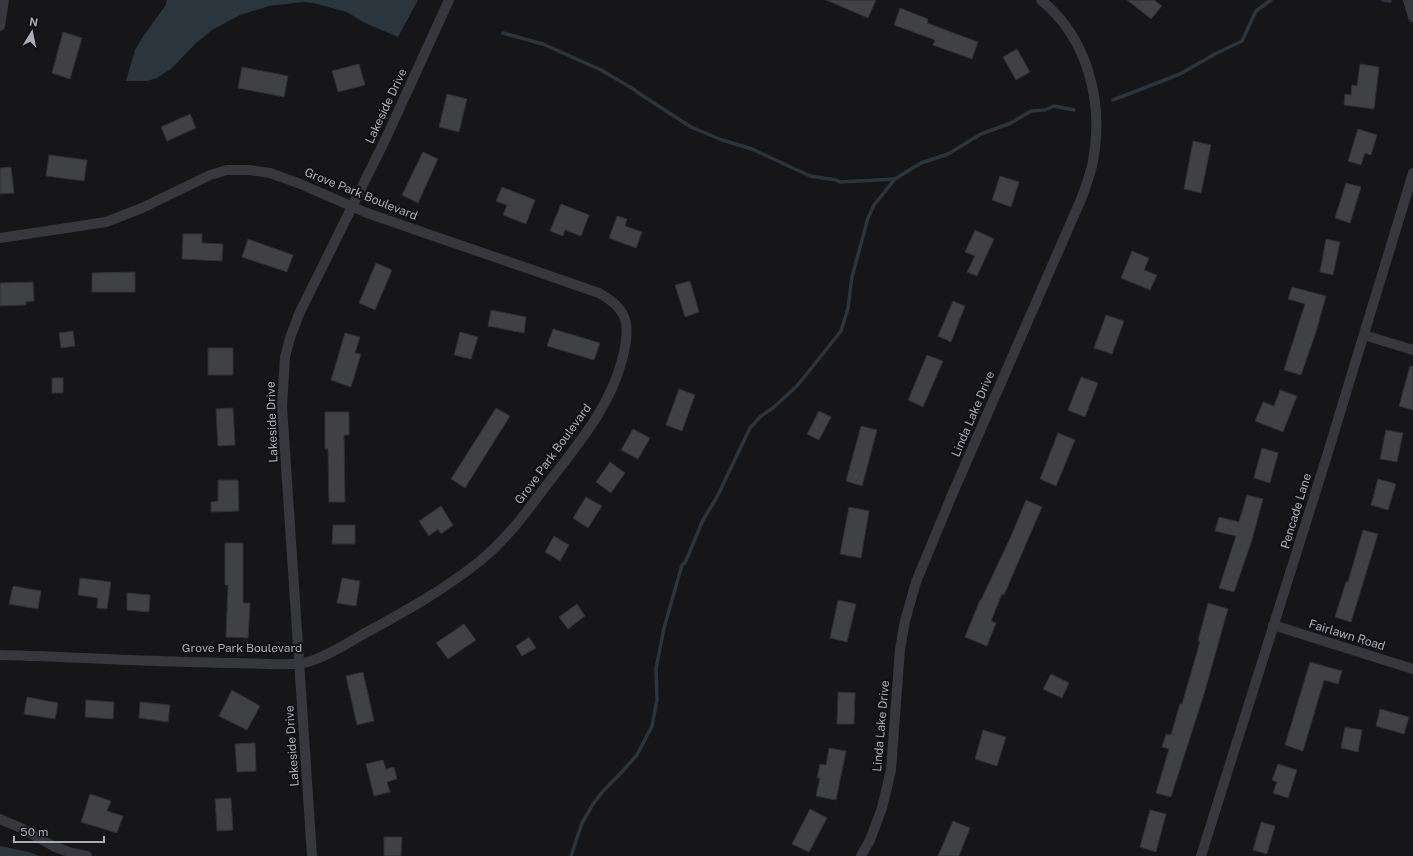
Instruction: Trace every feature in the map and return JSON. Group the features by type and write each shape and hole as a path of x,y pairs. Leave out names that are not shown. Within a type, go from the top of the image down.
{"street":[{"path":"0,26 4,0"},
{"name":"Lakeside Drive","path":"312,856 282,406 285,357 299,314 389,132 449,0"},
{"name":"Linda Lake Drive","path":"861,856 870,840 882,808 891,770 900,649 905,621 916,582 955,488 1082,196 1093,161 1096,136 1096,114 1089,73 1081,51 1065,24 1041,0"},
{"path":"1408,0 1413,17"},
{"name":"Grove Park Boulevard","path":"0,238 106,222 142,208 210,175 236,169 249,170 270,173 298,183 352,207 423,233 599,293 612,301 621,311 626,321 625,351 619,372 602,409 576,448 501,542 451,584 326,655 299,663 214,663 0,655"},
{"name":"Pencade Lane","path":"1201,856 1364,335 1413,173"},
{"path":"1364,335 1413,350"},
{"name":"Fairlawn Road","path":"1273,625 1413,669"},
{"path":"0,819 21,828 55,847 87,856"}],"shaded area":[{"path":"167,0 418,0 398,37 363,22 347,12 313,3 303,2 269,6 240,15 212,30 194,45 171,69 157,78 147,81 126,81 135,50 165,6"},
{"path":"0,846 29,852 39,856 0,856"}],"building":[{"path":"826,0 876,0 868,18"},
{"path":"1127,0 1154,0 1162,6 1151,19"},
{"path":"900,8 928,19 927,23 978,42 972,59 933,45 935,40 894,25"},
{"path":"63,32 82,38 70,79 52,73"},
{"path":"1017,49 1030,72 1016,80 1003,57"},
{"path":"359,64 365,85 338,92 332,71"},
{"path":"1360,64 1379,67 1374,109 1344,105 1345,94 1351,95 1352,85 1357,86"},
{"path":"242,67 288,76 284,97 238,88"},
{"path":"447,94 467,99 459,132 439,127"},
{"path":"190,114 196,128 167,141 161,127"},
{"path":"1358,129 1377,135 1371,155 1365,153 1361,165 1348,161"},
{"path":"1193,141 1211,145 1201,193 1184,189"},
{"path":"423,152 438,159 418,203 402,195"},
{"path":"49,155 87,160 84,181 46,176"},
{"path":"11,167 14,193 0,194 0,168"},
{"path":"1000,176 1019,182 1011,207 992,200"},
{"path":"1346,183 1361,187 1350,223 1335,218"},
{"path":"502,187 535,200 526,224 503,215 507,205 496,201"},
{"path":"561,204 589,215 581,236 565,230 563,236 550,231"},
{"path":"617,216 627,219 625,226 642,232 636,248 609,238"},
{"path":"975,230 994,239 977,276 967,272 975,256 965,252"},
{"path":"183,234 202,234 202,243 223,244 222,261 182,259"},
{"path":"248,239 293,255 287,272 242,257"},
{"path":"1326,239 1340,242 1333,275 1320,272"},
{"path":"1132,251 1149,258 1144,270 1157,275 1150,290 1121,278"},
{"path":"376,263 392,270 375,310 359,303"},
{"path":"135,272 135,292 92,292 92,273"},
{"path":"690,281 699,312 685,317 675,285"},
{"path":"33,282 34,301 26,302 26,305 0,306 0,283"},
{"path":"1292,287 1326,296 1316,332 1301,375 1284,370 1305,304 1288,299"},
{"path":"953,301 965,306 951,342 938,336"},
{"path":"491,310 526,317 524,333 488,326"},
{"path":"1106,315 1124,321 1112,354 1094,348"},
{"path":"553,329 600,343 594,360 547,346"},
{"path":"73,331 75,346 61,348 59,333"},
{"path":"460,332 478,337 471,359 454,355"},
{"path":"345,333 360,337 355,353 361,354 351,387 331,380"},
{"path":"208,348 233,348 233,375 208,375"},
{"path":"927,355 943,361 923,407 908,400"},
{"path":"1410,366 1413,367 1413,410 1399,406"},
{"path":"1081,377 1098,383 1085,417 1068,410"},
{"path":"52,378 63,378 63,393 52,393"},
{"path":"679,389 695,395 682,431 666,425"},
{"path":"1280,390 1297,396 1283,432 1255,421 1263,402 1274,406"},
{"path":"233,408 235,445 218,446 216,409"},
{"path":"496,408 510,416 465,488 451,479"},
{"path":"819,411 831,417 819,440 807,434"},
{"path":"325,412 349,412 349,435 344,435 345,502 329,502 328,449 325,449"},
{"path":"861,426 877,430 862,486 846,481"},
{"path":"633,429 650,438 638,459 621,450"},
{"path":"1386,430 1403,433 1397,462 1380,459"},
{"path":"1058,433 1075,440 1056,486 1040,479"},
{"path":"1262,448 1278,453 1270,483 1254,478"},
{"path":"610,462 625,473 611,493 596,482"},
{"path":"1378,479 1396,484 1388,510 1371,505"},
{"path":"218,480 238,480 239,511 211,512 211,502 218,501"},
{"path":"1247,495 1263,499 1252,540 1234,592 1219,588 1236,536 1215,531 1219,517 1239,522"},
{"path":"586,497 602,506 588,528 573,518"},
{"path":"1026,500 1042,507 1004,595 1002,594 991,621 996,623 987,646 965,637 980,600 1012,534"},
{"path":"441,506 453,525 441,534 438,529 429,536 419,521"},
{"path":"849,507 869,511 861,558 840,554"},
{"path":"333,525 355,525 355,544 332,544"},
{"path":"1363,530 1378,534 1351,622 1335,617 1346,582 1348,582"},
{"path":"554,536 569,545 560,561 545,552"},
{"path":"225,543 243,543 243,603 250,603 248,638 226,637 228,585 225,585"},
{"path":"80,578 111,582 107,609 97,608 98,598 78,595"},
{"path":"342,578 360,581 356,606 337,603"},
{"path":"13,586 41,591 38,609 9,604"},
{"path":"127,593 150,595 149,612 127,610"},
{"path":"838,600 856,604 847,642 830,638"},
{"path":"1208,603 1228,609 1204,694 1171,797 1156,793 1169,749 1162,747 1166,734 1171,735 1180,704 1182,704 1200,642 1198,641"},
{"path":"577,604 585,616 568,629 559,617"},
{"path":"464,624 476,640 448,659 436,643"},
{"path":"529,637 536,648 522,656 516,646"},
{"path":"1310,662 1342,671 1338,684 1324,680 1303,751 1285,745"},
{"path":"363,672 374,721 357,725 346,676"},
{"path":"1051,674 1069,683 1062,698 1043,689"},
{"path":"232,690 260,706 247,730 219,716"},
{"path":"838,692 855,693 854,724 837,724"},
{"path":"27,697 58,703 55,719 24,714"},
{"path":"86,700 114,702 113,719 85,717"},
{"path":"140,702 170,705 168,722 139,718"},
{"path":"1380,709 1409,717 1404,734 1376,726"},
{"path":"1345,727 1362,730 1358,752 1341,748"},
{"path":"983,730 1006,737 997,766 975,759"},
{"path":"255,743 256,771 237,772 235,744"},
{"path":"829,748 846,751 836,800 816,796 820,778 817,778 820,764 826,765"},
{"path":"383,760 386,769 394,767 397,779 387,782 390,792 374,796 366,764"},
{"path":"1278,764 1297,770 1288,798 1273,793 1277,782 1272,780"},
{"path":"90,794 111,801 107,811 123,816 117,833 81,822"},
{"path":"231,798 233,830 217,831 215,799"},
{"path":"810,809 827,818 809,852 792,844"},
{"path":"1150,810 1166,814 1156,852 1140,847"},
{"path":"953,821 970,828 959,856 938,856"},
{"path":"1261,822 1275,826 1267,854 1253,850"},
{"path":"384,837 402,837 401,856 384,856"}],"waterway":[{"path":"1113,100 1180,74 1215,54 1242,41 1256,11 1271,0"},
{"path":"1383,0 1390,1"},
{"path":"503,33 543,44 601,70 635,90 691,127 722,140 752,149 810,176 840,182 895,179"},
{"path":"571,856 582,823 593,804 637,755 652,726 657,700 656,669 664,628 682,565 685,563 703,520 717,497 750,428 761,416 774,407 797,386 841,331 848,308 852,277 868,218 874,205 895,179 921,163 948,154 981,134 1011,123 1031,111 1045,110 1054,106 1074,110"}]}
